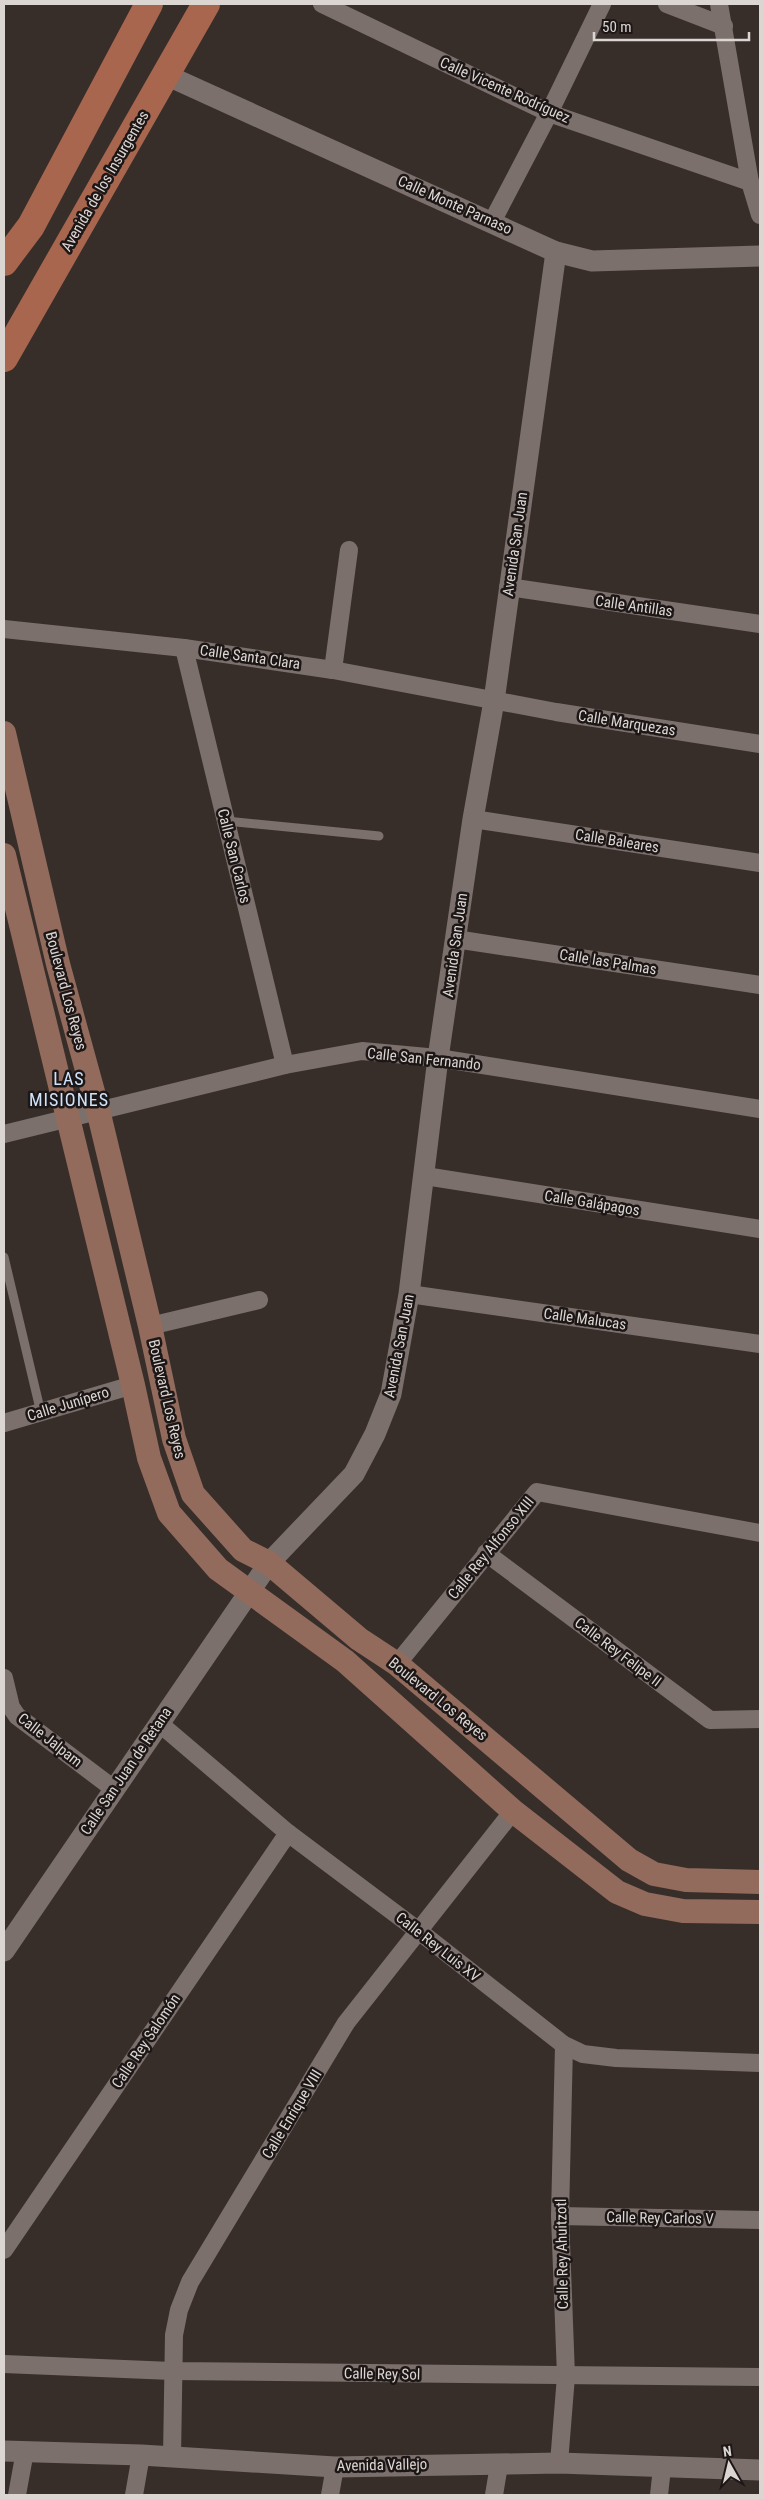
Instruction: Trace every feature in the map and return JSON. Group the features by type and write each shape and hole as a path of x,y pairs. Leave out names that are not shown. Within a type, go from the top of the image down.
{"main road":[{"path":"4,262 30,226 149,4"},
{"name":"Avenida de los Insurgentes","path":"4,358 206,4"},
{"name":"Boulevard Los Reyes","path":"4,734 9,782 98,1110 150,1326 174,1439 193,1494 243,1550 268,1563 359,1639 397,1664 629,1860 654,1874 686,1880 760,1882"},
{"name":"Boulevard Los Reyes","path":"4,855 133,1384 149,1458 169,1513 218,1569 345,1661 513,1812 617,1892 645,1904 683,1911 760,1912"}],"street":[{"name":"Calle Vicente Rodríguez","path":"322,4 549,113 750,182"},
{"path":"492,222 549,113 602,4"},
{"path":"668,4 724,26"},
{"path":"719,4 750,182 760,215"},
{"name":"Calle Monte Parnaso","path":"166,75 556,252 592,261 760,256"},
{"name":"Avenida San Juan","path":"249,1591 268,1563 354,1474 391,1394 409,1294 438,1058 473,819 494,701 508,587 556,252"},
{"path":"333,670 349,550"},
{"name":"Calle Antillas","path":"508,587 760,624"},
{"name":"Calle Santa Clara","path":"4,629 184,648 333,670 494,701"},
{"name":"Calle San Carlos","path":"184,648 285,1065"},
{"name":"Calle Marquezas","path":"494,701 760,744"},
{"name":"Calle Baleares","path":"473,819 760,864"},
{"name":"Calle las Palmas","path":"455,939 760,985"},
{"name":"Calle San Fernando","path":"4,1134 285,1065 362,1052 438,1058 760,1109"},
{"name":"Calle Galápagos","path":"425,1176 760,1229"},
{"name":"Calle Malucas","path":"409,1294 760,1344"},
{"path":"150,1326 259,1300"},
{"name":"Calle Junípero","path":"4,1423 41,1414 133,1384"},
{"name":"Calle Rey Alfonso XIII","path":"397,1664 537,1492 760,1533"},
{"name":"Calle Rey Felipe II","path":"486,1553 710,1720 760,1719"},
{"name":"Calle San Juan de Retana","path":"4,1951 249,1591"},
{"name":"Calle Jalpam","path":"4,1678 7,1708 114,1789"},
{"name":"Calle Rey Luis XV","path":"159,1723 288,1833 420,1932 564,2045 583,2054 616,2058 760,2064"},
{"name":"Calle Enrique VIII","path":"172,2457 174,2335 179,2310 190,2282 346,2024 513,1812"},
{"name":"Calle Rey Salomón","path":"4,2250 288,1833"},
{"name":"Calle Rey Ahuitzotl","path":"559,2463 566,2376 560,2216 564,2045"},
{"name":"Calle Rey Carlos V","path":"560,2216 760,2220"},
{"name":"Calle Rey Sol","path":"4,2364 172,2371 760,2377"},
{"name":"Avenida Vallejo","path":"4,2451 141,2455 335,2467 412,2464 499,2465 559,2463 760,2470"},
{"path":"17,2495 25,2452"},
{"path":"134,2495 141,2455"},
{"path":"494,2495 499,2465"},
{"path":"330,2495 335,2467"},
{"path":"658,2495 662,2468"}],"lane":[{"path":"226,821 379,836"},
{"path":"4,1257 41,1414"}],"district":[{"name":"LAS MISIONES","path":"69,1089"}]}
